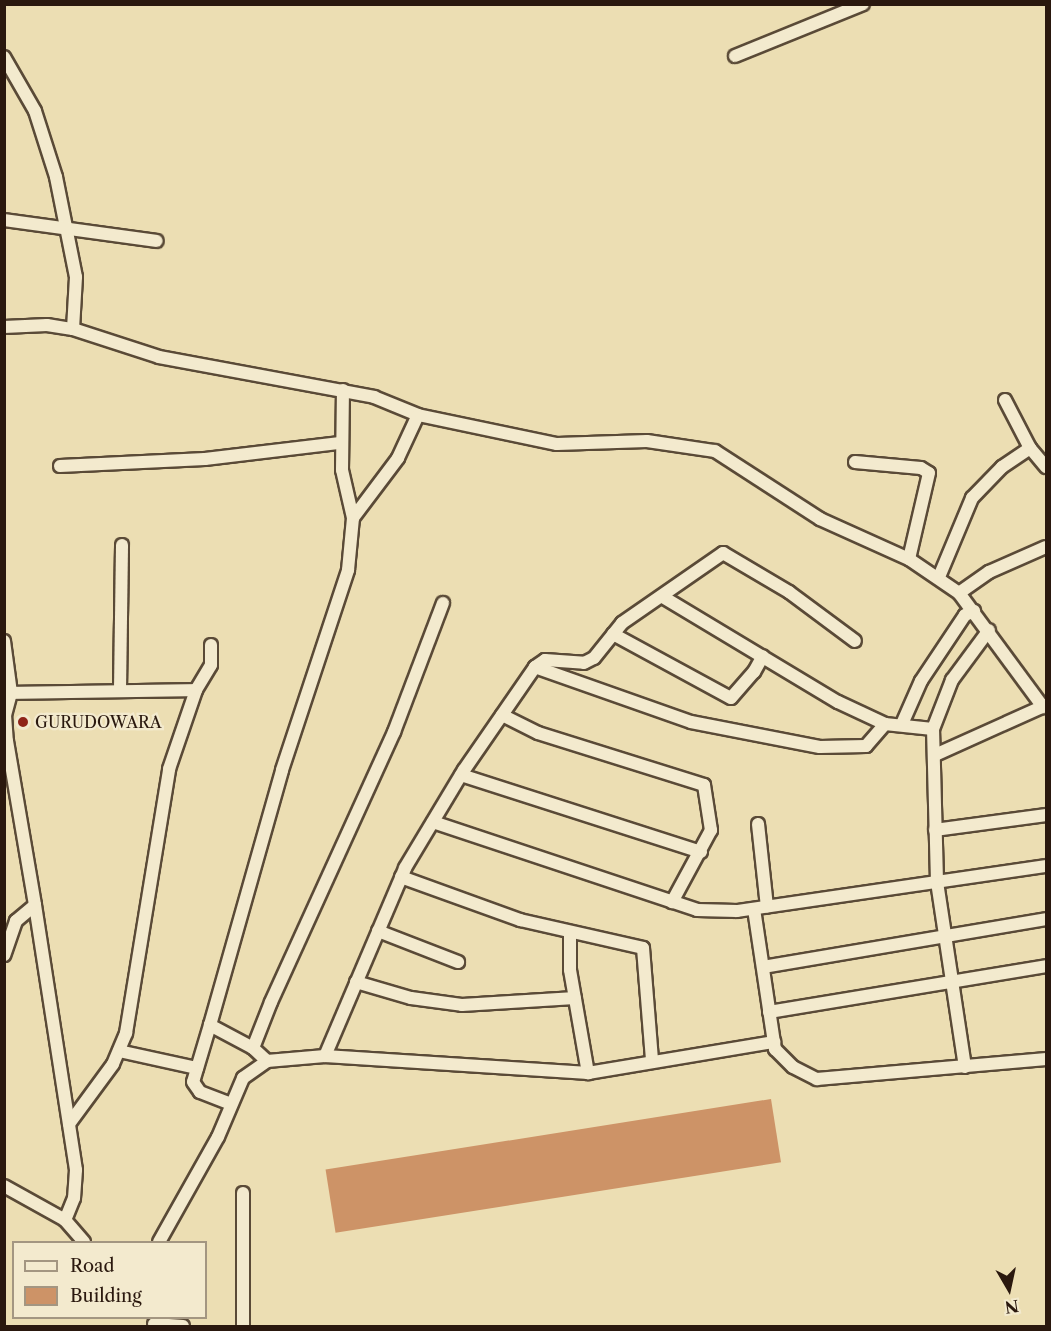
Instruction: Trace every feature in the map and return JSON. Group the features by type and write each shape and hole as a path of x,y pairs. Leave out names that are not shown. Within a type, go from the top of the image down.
{"street":[{"path":"735,56 862,4"},
{"path":"4,57 35,111 68,230 76,277 73,329"},
{"path":"4,220 157,242"},
{"path":"4,327 47,325 73,329 159,357 343,390 396,403 418,415 557,444 647,441 715,451 820,519 909,560 959,593 1045,706 935,755"},
{"path":"231,1104 195,1087 197,1068 282,770 340,603 348,570 353,518 340,443 343,390"},
{"path":"1005,400 1030,448 1047,467"},
{"path":"353,518 398,458 418,415"},
{"path":"60,466 204,459 340,443"},
{"path":"939,578 972,498 1002,466 1030,448"},
{"path":"855,462 921,468 929,473 909,560"},
{"path":"120,690 122,545"},
{"path":"959,593 990,572 1047,547"},
{"path":"325,1056 401,877 461,775 535,667 545,660 558,658 584,663 594,658 622,623 663,597 723,553 789,592 855,641"},
{"path":"663,597 838,702 885,724 933,729"},
{"path":"253,1048 394,732 443,603"},
{"path":"902,724 921,681 965,615 974,611"},
{"path":"965,1067 952,982 948,936 937,881 933,729 952,680 989,630"},
{"path":"613,634 731,698 754,672 763,656"},
{"path":"4,640 11,693 5,714 76,1170 74,1198 64,1220"},
{"path":"69,1124 119,1051 126,1033 169,769 196,690 211,665 211,645"},
{"path":"535,667 691,722 820,747 866,746 885,724"},
{"path":"11,693 196,690"},
{"path":"502,715 538,733 704,785 711,830 672,902"},
{"path":"461,775 701,852"},
{"path":"935,830 1047,815"},
{"path":"433,822 697,910 760,908 1047,866"},
{"path":"758,824 763,967 769,1012 775,1049 793,1067 817,1078 1047,1059"},
{"path":"401,877 520,920 644,948 652,1061"},
{"path":"4,955 16,921 35,905"},
{"path":"763,967 1047,919"},
{"path":"378,931 458,962"},
{"path":"570,932 575,998 588,1073"},
{"path":"769,1012 1047,966"},
{"path":"356,982 411,998 462,1005 575,998"},
{"path":"210,1025 253,1048 267,1061"},
{"path":"160,1241 218,1137 243,1078 267,1061 325,1056 588,1073 774,1042"},
{"path":"119,1051 197,1068"},
{"path":"4,1186 64,1220 83,1241"},
{"path":"243,1193 243,1326"},
{"path":"153,1323 183,1326"}],"building":[{"path":"771,1099 781,1162 336,1233 326,1170"}],"place":[{"name":"GURUDOWARA","path":"23,722"}]}
